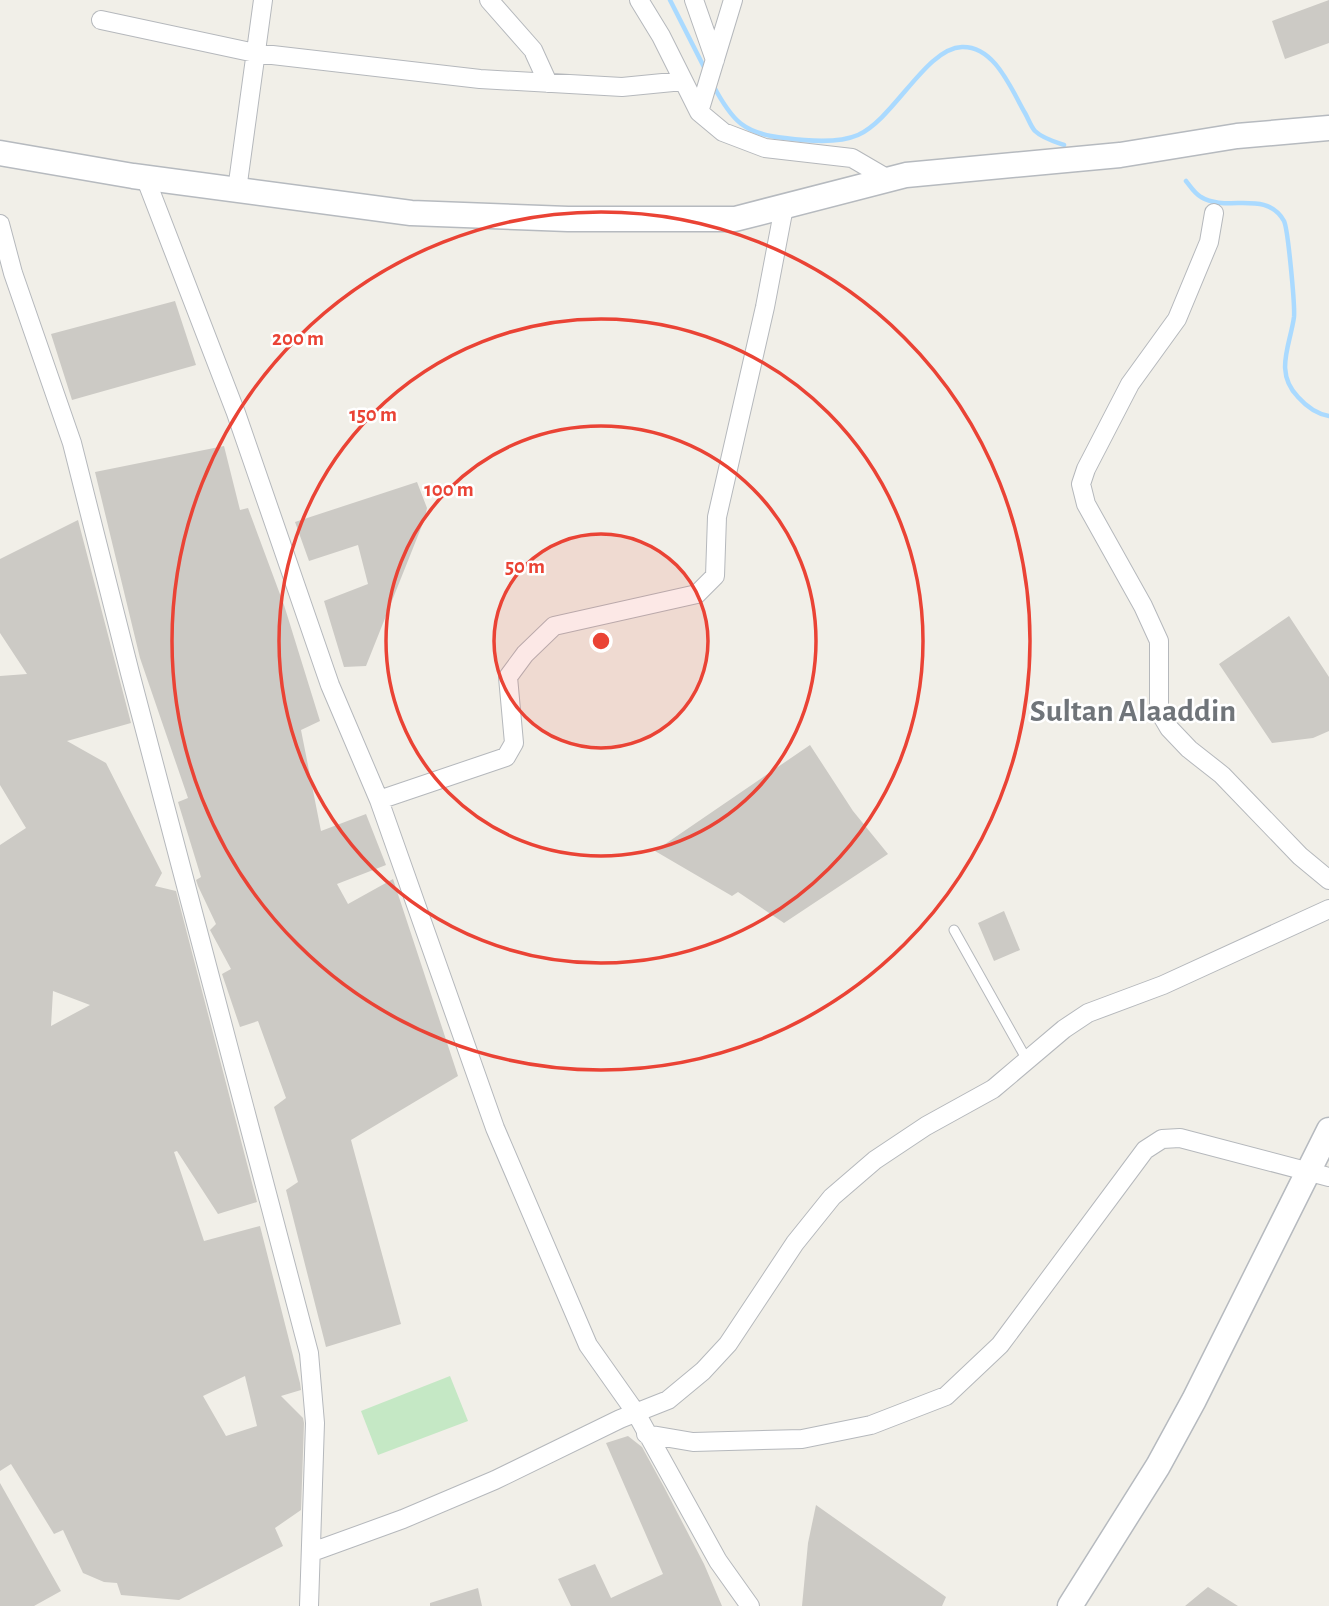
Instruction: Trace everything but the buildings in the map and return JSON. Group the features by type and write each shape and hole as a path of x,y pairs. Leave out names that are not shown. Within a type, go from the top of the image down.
{"street":[{"path":"237,190 263,0"},
{"path":"489,0 533,50 548,83"},
{"path":"639,0 661,36 699,112 723,132 765,148 852,158 888,179"},
{"path":"694,0 715,60"},
{"path":"699,112 733,0"},
{"path":"101,20 256,53 480,79 622,87 683,81"},
{"path":"0,153 145,177 411,213 568,219 735,219 906,175 1120,155 1237,136 1329,130"},
{"path":"145,177 236,413 330,685 379,800 495,1128 588,1345 636,1413 718,1561 750,1606"},
{"path":"379,800 506,757 514,743 508,677 525,654 554,626 697,594 715,576 718,517 765,307 784,206"},
{"path":"1214,214 1209,242 1177,319 1130,384 1086,469 1081,484 1086,504 1143,606 1158,641 1159,711 1169,729 1222,775 1300,856 1329,880"},
{"path":"0,225 6,264 72,443 309,1353 315,1423 309,1606"},
{"path":"312,1552 403,1519 495,1480 551,1451 668,1400 703,1371 728,1344 795,1243 832,1197 876,1160 926,1126 993,1089 1064,1029 1088,1013 1163,985 1329,909"},
{"path":"1070,1606 1158,1466 1319,1175 1329,1130"},
{"path":"646,1434 693,1442 802,1439 871,1426 946,1396 1000,1345 1145,1150 1162,1139 1180,1138 1319,1175"}],"lane":[{"path":"954,930 1027,1060"}],"green space":[{"path":"450,1376 468,1421 378,1455 361,1411"}],"waterway":[{"path":"670,0 706,71"},
{"path":"713,85 733,117 749,129 794,139 841,140 858,135 871,127 923,71 949,50 962,47 974,49 993,61 1001,71 1035,131 1064,145"},
{"path":"1186,181 1199,196 1211,201 1267,206 1276,211 1284,221 1294,310 1286,358 1287,378 1298,397 1316,411 1329,416"}],"district":[{"name":"Sultan Alaaddin","path":"1133,711"}]}
